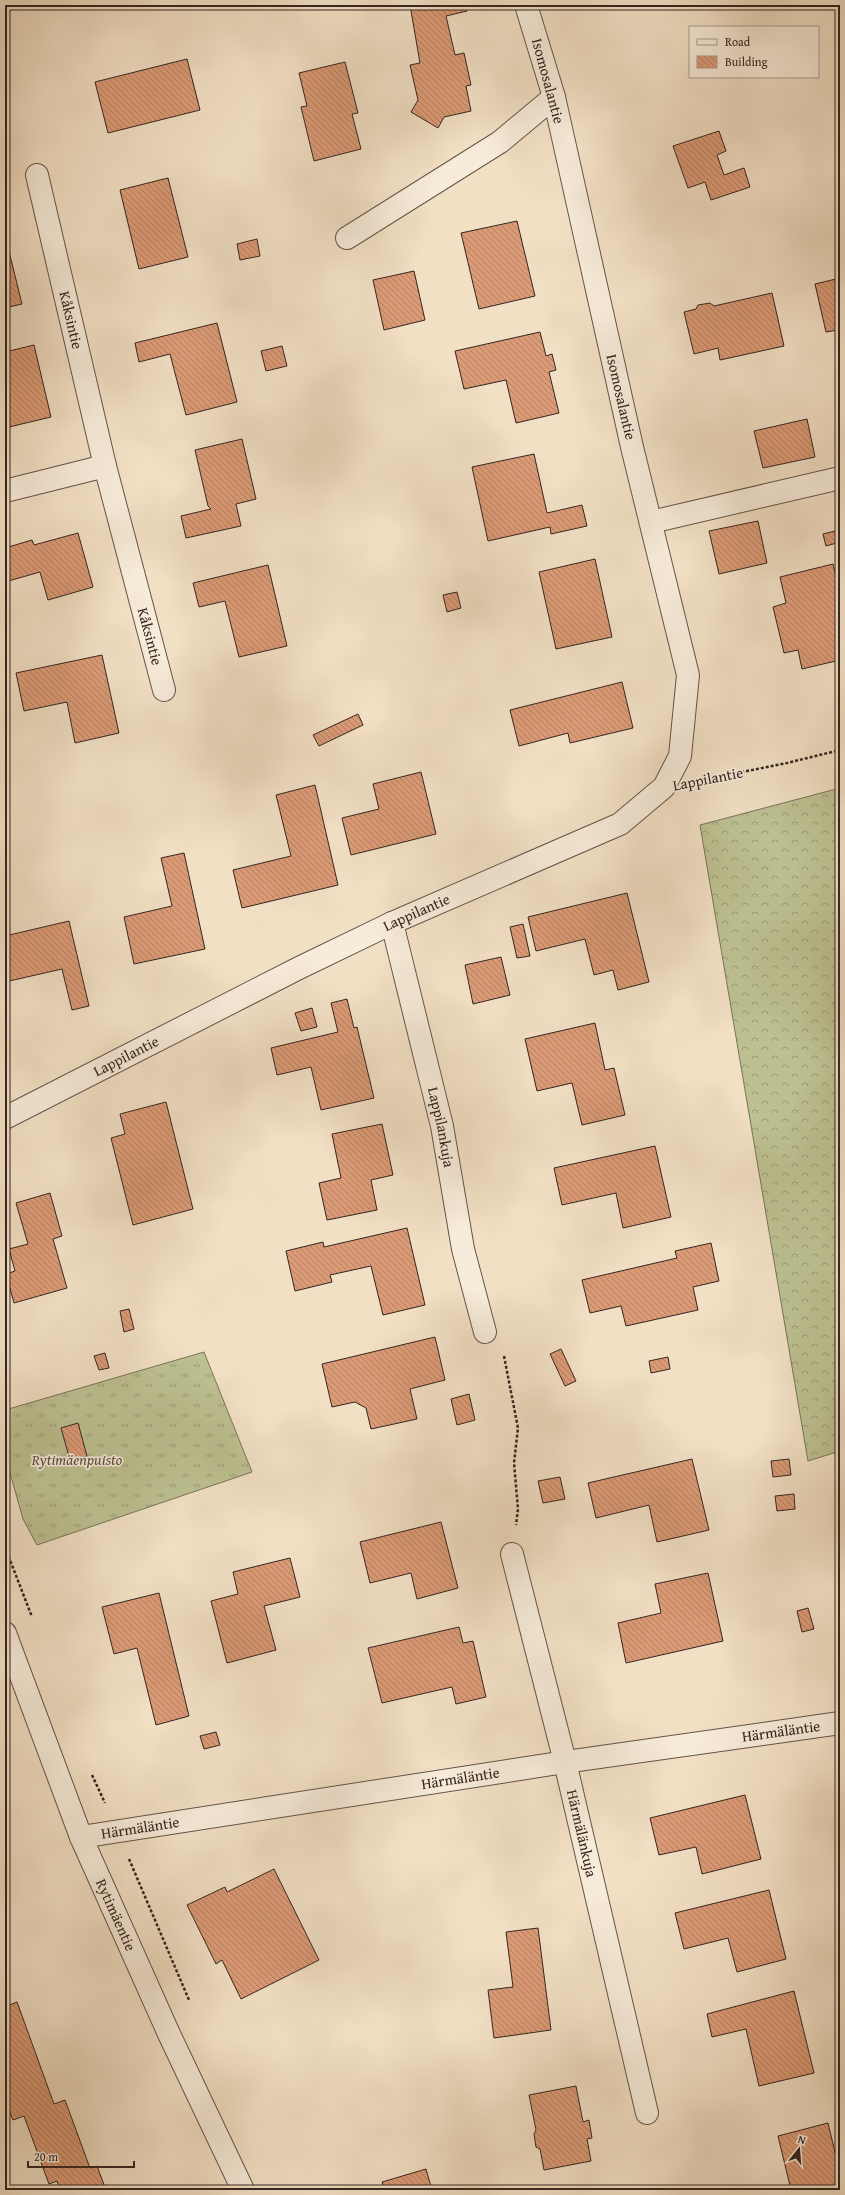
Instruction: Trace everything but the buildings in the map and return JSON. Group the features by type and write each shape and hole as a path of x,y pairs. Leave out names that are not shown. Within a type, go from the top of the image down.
{"street":[{"name":"Isomosalantie","path":"526,5 554,97 632,447 652,522 688,675 680,756 664,787"},
{"path":"347,238 500,142 554,97"},
{"name":"Kåksintie","path":"37,175 105,466 164,690"},
{"path":"5,491 105,466"},
{"path":"652,522 840,478"},
{"name":"Lappilantie","path":"5,1118 299,968 392,923 620,824 664,787"},
{"name":"Lappilankuja","path":"392,923 442,1126 463,1249 485,1332"},
{"name":"Härmälänkuja","path":"512,1554 565,1762 647,2113"},
{"name":"Rytimäentie","path":"5,1633 81,1837 169,2034 243,2190"},
{"name":"Härmäläntie","path":"81,1837 117,1830 565,1762 840,1723"}],"path":[{"name":"Lappilantie","path":"664,787 787,763 840,750"},
{"path":"485,1332 497,1332 508,1367 518,1428 514,1463 518,1510 512,1554"},
{"path":"5,1547 32,1618"},
{"path":"89,1769 117,1830 190,2004"}],"green space":[{"path":"840,788 840,1451 808,1461 700,825"},
{"name":"Rytimäenpuisto","path":"204,1352 252,1472 37,1545 23,1519 5,1455 5,1410"}]}
